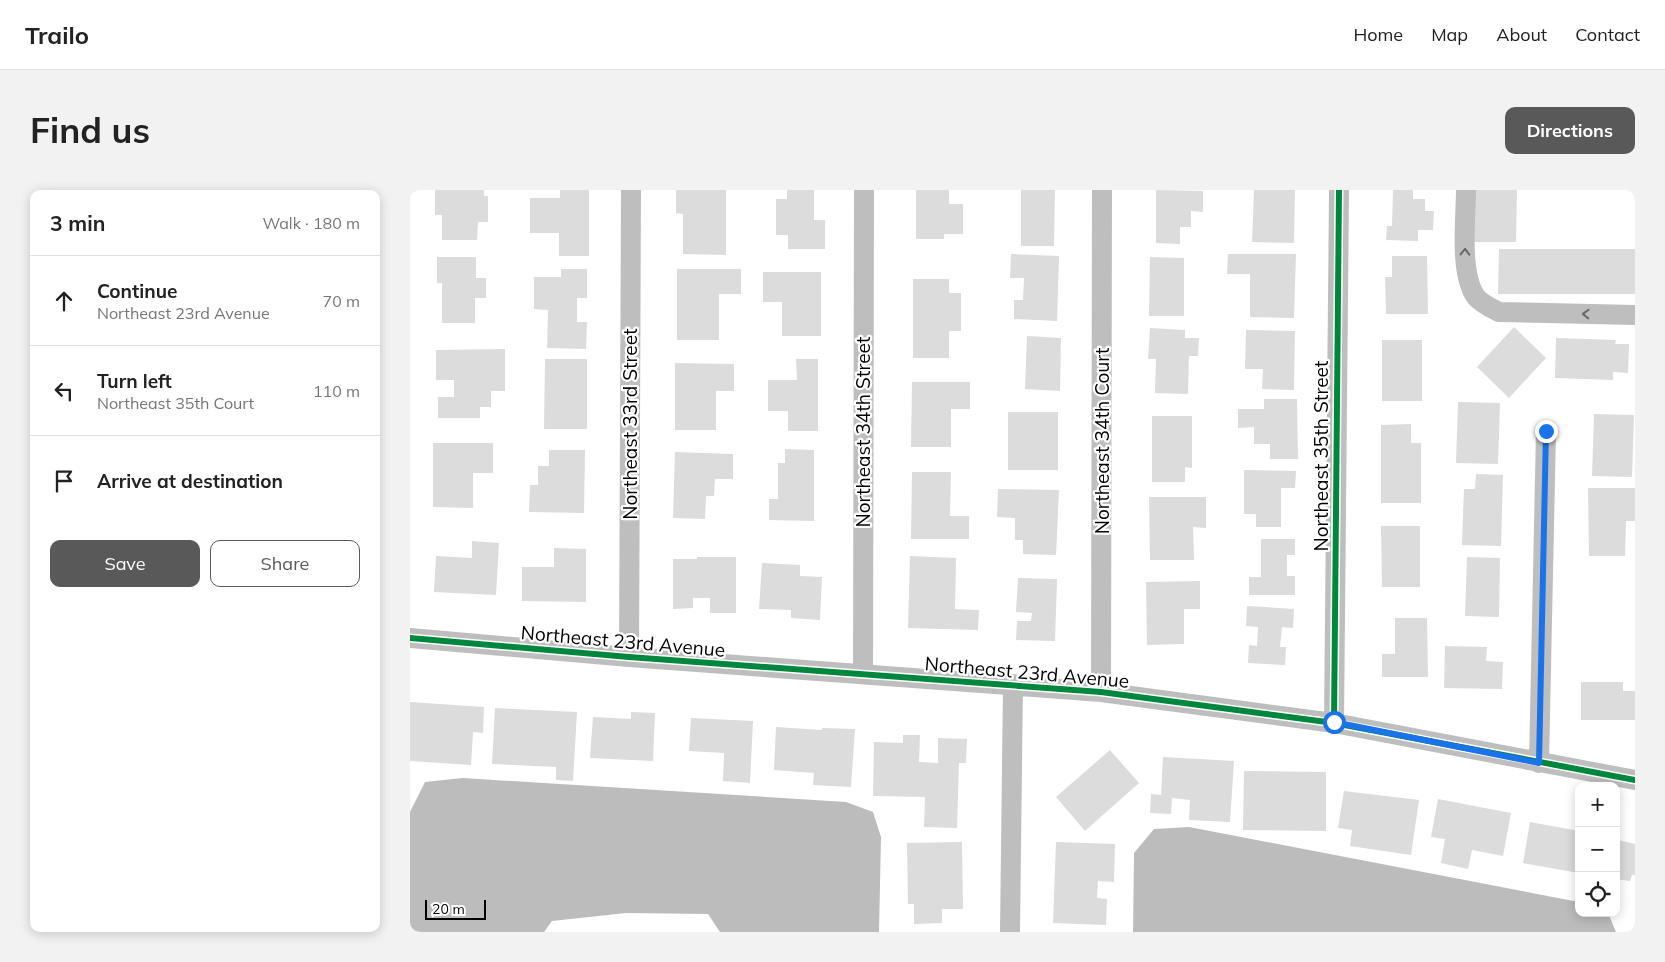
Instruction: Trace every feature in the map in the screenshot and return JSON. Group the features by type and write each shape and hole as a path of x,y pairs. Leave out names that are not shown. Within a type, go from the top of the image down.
{"street":[{"name":"Northeast 33rd Street","path":"629,657 631,190"},
{"name":"Northeast 34th Street","path":"863,674 864,190"},
{"name":"Northeast 34th Court","path":"1101,692 1102,190"},
{"name":"Northeast 35th Street","path":"1334,722 1338,190"},
{"path":"1466,190 1465,265 1470,285 1477,298 1488,307 1498,312 1635,316"},
{"path":"1539,763 1546,431"},
{"name":"Northeast 23rd Avenue","path":"410,638 629,657 1101,692 1334,722 1635,780"},
{"path":"1010,932 1013,684"}],"shaded area":[{"path":"463,778 846,802 873,812 881,837 879,932 720,932 708,914 626,913 552,921 544,932 410,932 410,812 425,782"},
{"path":"1189,827 1575,901 1575,917 1610,917 1616,932 1133,932 1134,853 1154,829"}],"building":[{"path":"435,190 484,190 484,196 488,196 488,222 478,222 477,240 442,240 442,215 435,215"},
{"path":"560,190 589,190 589,256 559,256 559,233 530,233 530,198 560,198"},
{"path":"676,190 726,190 726,255 683,254 683,214 676,213"},
{"path":"787,190 814,190 814,220 825,220 825,249 788,249 788,235 776,235 776,199 787,199"},
{"path":"916,190 949,190 949,204 963,204 963,234 944,234 944,239 916,239"},
{"path":"1021,190 1055,190 1054,246 1021,246"},
{"path":"1156,190 1203,191 1203,212 1191,211 1191,227 1180,227 1180,244 1156,243"},
{"path":"1254,190 1295,190 1294,243 1252,242"},
{"path":"1393,190 1413,190 1413,199 1425,199 1425,211 1434,211 1433,230 1418,230 1418,241 1386,240 1387,226 1392,226"},
{"path":"1471,190 1517,190 1516,242 1471,242"},
{"path":"1499,249 1635,249 1635,294 1498,294"},
{"path":"1011,254 1059,256 1057,321 1014,319 1014,300 1023,300 1024,278 1010,278"},
{"path":"1228,254 1296,254 1294,318 1250,317 1250,274 1227,274"},
{"path":"1392,256 1427,256 1428,314 1386,314 1385,277 1392,277"},
{"path":"437,257 476,257 476,278 486,278 486,298 475,298 475,323 442,323 442,283 437,283"},
{"path":"1150,257 1184,258 1184,316 1149,316"},
{"path":"561,269 587,269 587,298 577,298 577,322 587,322 586,349 547,348 548,310 534,309 534,277 561,277"},
{"path":"677,269 741,269 741,294 719,294 719,340 677,340"},
{"path":"763,272 821,272 821,336 782,336 782,302 763,302"},
{"path":"913,279 949,279 949,293 961,293 961,331 949,331 949,358 913,358"},
{"path":"1514,327 1546,358 1509,398 1477,367"},
{"path":"1150,328 1185,330 1185,338 1199,338 1198,356 1189,356 1188,394 1155,393 1156,359 1148,359"},
{"path":"1246,330 1295,331 1294,390 1262,389 1263,369 1245,369"},
{"path":"1027,336 1061,338 1060,391 1025,389"},
{"path":"1556,338 1616,340 1615,344 1629,344 1628,373 1613,372 1613,380 1555,378"},
{"path":"1382,340 1422,340 1422,401 1382,401"},
{"path":"505,349 505,391 491,391 491,407 480,407 480,418 438,418 438,397 454,397 454,380 436,380 436,350"},
{"path":"545,359 587,359 587,429 544,429"},
{"path":"796,359 818,359 818,431 788,431 788,411 768,411 768,380 797,380"},
{"path":"675,363 734,364 734,391 716,391 716,430 675,430"},
{"path":"912,382 970,382 970,409 951,409 951,447 911,447"},
{"path":"1264,399 1297,399 1298,459 1270,459 1270,444 1254,444 1254,427 1238,428 1238,409 1264,409"},
{"path":"1458,402 1500,403 1498,464 1456,463"},
{"path":"1008,412 1058,412 1058,470 1008,470"},
{"path":"1594,414 1634,415 1632,477 1592,476"},
{"path":"1152,416 1192,416 1192,468 1185,467 1185,482 1152,482"},
{"path":"1411,424 1411,443 1421,443 1421,503 1381,503 1381,425"},
{"path":"433,443 493,443 493,473 473,473 473,508 433,507"},
{"path":"785,449 814,450 814,521 769,520 769,499 778,499 778,463 785,463"},
{"path":"549,450 585,450 584,513 529,512 530,485 538,485 538,466 549,466"},
{"path":"675,452 733,454 733,479 715,479 714,496 706,496 705,519 673,518"},
{"path":"1244,470 1296,471 1295,488 1281,488 1281,527 1256,527 1256,514 1244,514"},
{"path":"912,472 951,472 950,516 969,516 969,539 911,539"},
{"path":"1476,474 1503,475 1501,546 1462,545 1464,489 1475,489"},
{"path":"1588,488 1635,488 1635,521 1626,521 1625,556 1589,556"},
{"path":"998,489 1059,490 1056,555 1023,554 1023,540 1015,540 1015,518 997,517"},
{"path":"1149,497 1206,497 1206,528 1193,527 1194,560 1150,560"},
{"path":"1381,526 1420,526 1420,587 1382,587"},
{"path":"1261,539 1295,539 1295,555 1287,555 1287,576 1295,576 1295,595 1249,595 1249,577 1261,577"},
{"path":"472,541 499,543 496,595 434,592 436,556 472,558"},
{"path":"554,548 586,549 586,602 522,601 522,567 554,567"},
{"path":"910,556 956,558 955,609 979,610 978,630 908,628"},
{"path":"697,557 736,557 736,613 710,613 710,598 693,598 693,608 673,609 673,559 697,559"},
{"path":"1467,557 1500,558 1499,617 1465,616"},
{"path":"762,563 800,565 800,576 822,577 820,620 791,618 791,610 759,609"},
{"path":"1018,578 1057,579 1055,641 1016,640 1017,621 1031,621 1032,613 1016,612"},
{"path":"1200,581 1200,609 1184,609 1184,644 1147,645 1146,582"},
{"path":"1247,606 1294,609 1293,628 1282,627 1280,647 1286,647 1285,665 1248,663 1249,645 1257,646 1258,627 1246,626"},
{"path":"1395,618 1427,618 1428,677 1382,677 1382,654 1395,654"},
{"path":"1445,646 1487,647 1486,661 1503,662 1502,689 1444,688"},
{"path":"1581,682 1623,682 1623,691 1635,691 1635,720 1581,720"},
{"path":"410,702 484,707 483,733 473,732 471,765 410,761"},
{"path":"495,708 577,712 573,781 556,780 556,767 492,764"},
{"path":"631,712 655,713 653,761 590,758 593,717 631,719"},
{"path":"691,718 753,721 750,783 723,781 724,753 689,751"},
{"path":"776,727 822,730 822,728 855,729 851,787 813,785 814,773 774,770"},
{"path":"903,735 920,735 919,762 938,763 938,738 967,739 966,763 959,763 957,828 924,827 925,797 873,796 874,742 903,743"},
{"path":"1110,750 1139,783 1085,831 1056,797"},
{"path":"1163,757 1234,761 1230,822 1189,820 1190,800 1172,798 1171,814 1150,813 1151,794 1161,795"},
{"path":"1244,771 1326,772 1326,831 1243,830"},
{"path":"1344,791 1419,800 1411,855 1350,846 1352,830 1338,828"},
{"path":"1438,799 1511,813 1503,856 1472,850 1468,869 1441,863 1445,839 1431,837"},
{"path":"1530,822 1575,830 1575,872 1523,863"},
{"path":"1620,840 1635,844 1635,875 1632,875 1630,881 1620,880"},
{"path":"962,842 963,909 942,909 942,923 914,924 914,904 908,904 907,843"},
{"path":"1056,842 1115,844 1114,882 1098,881 1097,898 1107,899 1106,925 1053,923"}],"cycle path":[{"path":"1334,723 1339,190"},
{"path":"410,638 629,657 1101,692 1334,723 1635,780"}],"route":[{"path":"1334,722 1539,763 1546,431"}]}
